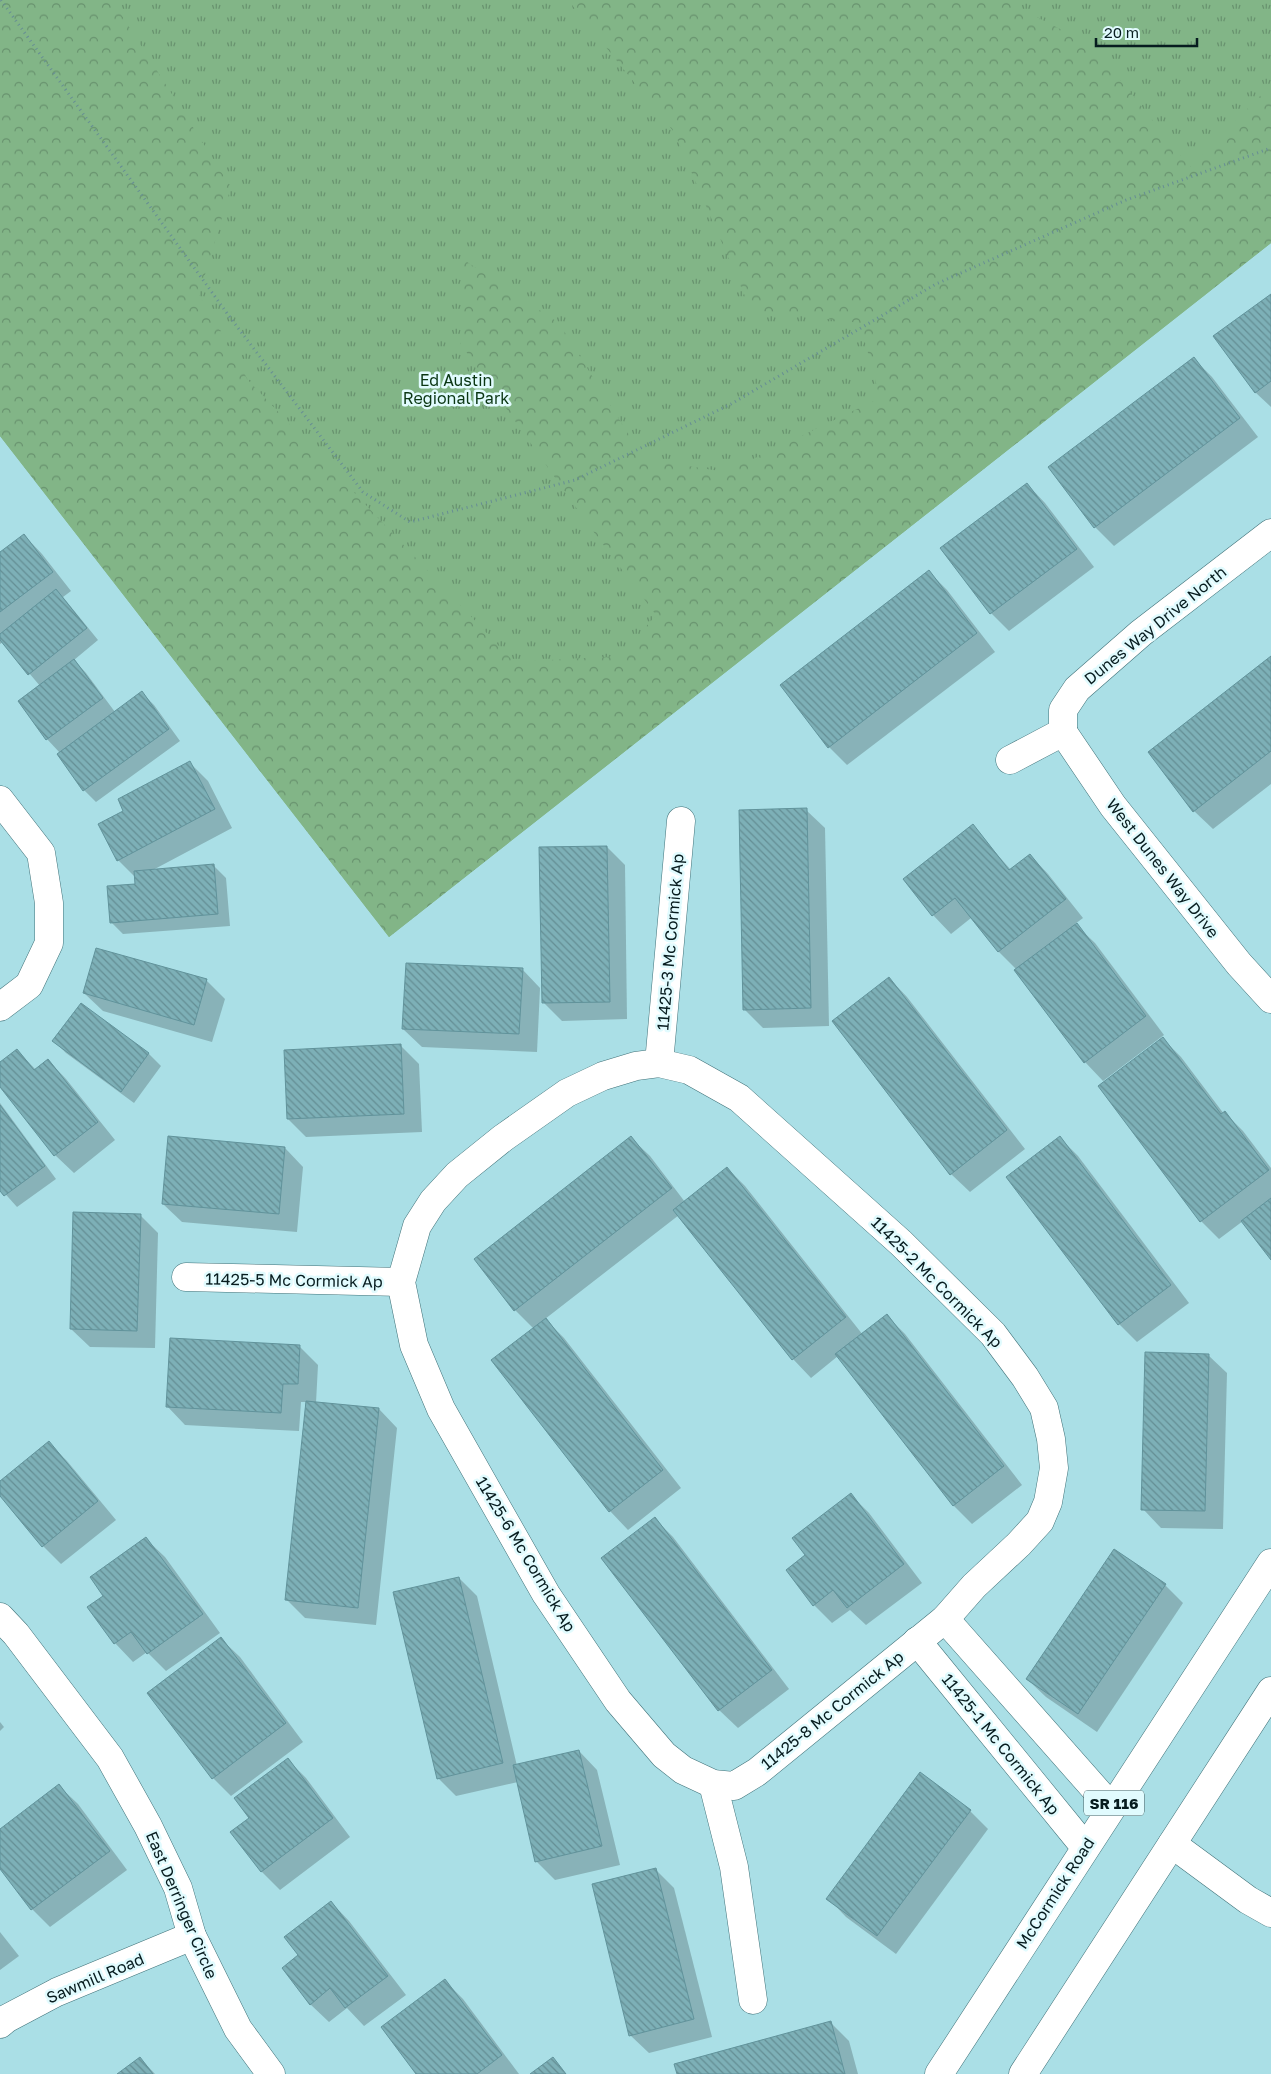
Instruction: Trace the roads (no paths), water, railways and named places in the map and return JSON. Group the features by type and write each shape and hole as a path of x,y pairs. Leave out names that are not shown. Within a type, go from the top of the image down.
{"street":[{"name":"Dunes Way Drive North","path":"1063,732 1063,710 1078,688 1140,633 1271,532"},
{"path":"1010,760 1063,732"},
{"name":"West Dunes Way Drive","path":"1063,732 1114,806 1239,964 1271,999"},
{"path":"0,800 40,853 48,903 49,943 29,985 0,1006"},
{"name":"11425-3 Mc Cormick Ap","path":"659,1064 681,821"},
{"name":"11425-2 Mc Cormick Ap","path":"401,1282 417,1226 433,1201 457,1175 503,1138 567,1093 603,1076 636,1066 659,1064 689,1070 739,1098 901,1243 993,1334 1025,1377 1044,1408 1051,1439 1054,1468 1045,1508 1040,1521 1019,1544 974,1586 945,1618"},
{"name":"11425-5 Mc Cormick Ap","path":"186,1277 401,1282"},
{"name":"11425-6 Mc Cormick Ap","path":"401,1282 414,1345 441,1409 546,1594 618,1701 664,1755 683,1770 713,1784"},
{"name":"McCormick Road","path":"938,2074 1271,1563"},
{"name":"East Derringer Circle","path":"0,1617 16,1634 110,1758 148,1826 178,1888 192,1936 238,2029 271,2074"},
{"path":"945,1618 1111,1807"},
{"name":"11425-8 Mc Cormick Ap","path":"713,1784 734,1786 758,1772 945,1618"},
{"name":"11425-1 Mc Cormick Ap","path":"917,1641 1085,1847"},
{"path":"1023,2074 1271,1691"},
{"path":"713,1784 734,1867 753,2000"},
{"path":"1172,1844 1248,1900 1271,1913"},
{"name":"Sawmill Road","path":"0,2024 57,1992 192,1936"}],"park label":[{"name":"Ed Austin Regional Park","path":"456,389"}]}
